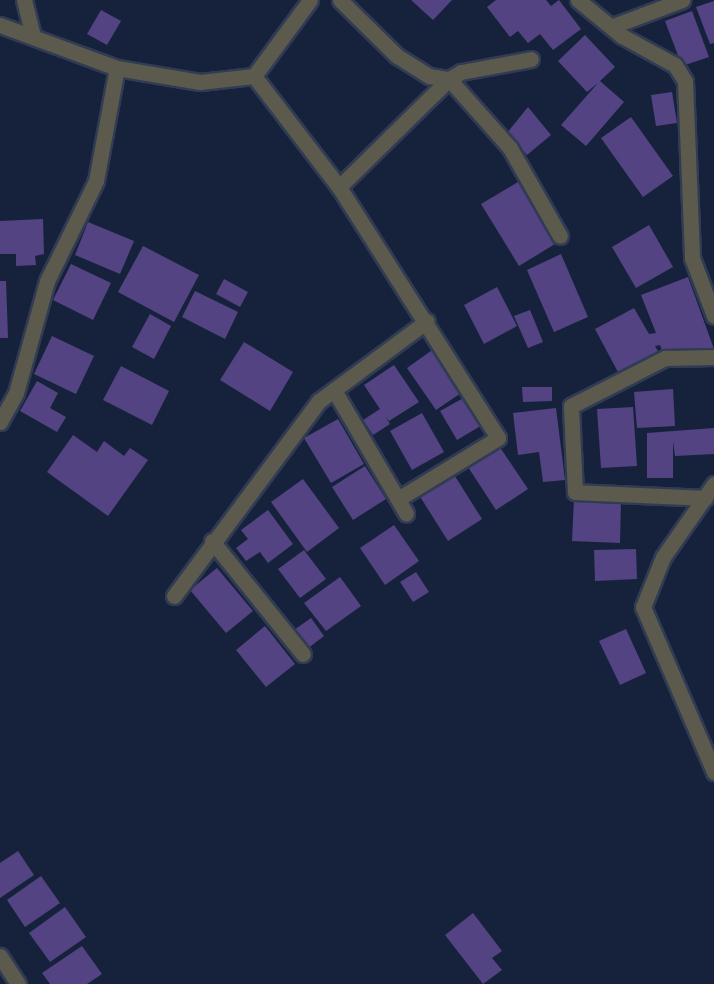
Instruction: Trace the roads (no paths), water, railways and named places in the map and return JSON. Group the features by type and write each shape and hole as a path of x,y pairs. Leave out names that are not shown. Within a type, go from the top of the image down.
{"street":[{"path":"24,0 33,36"},
{"path":"0,25 117,68 200,82 254,76 310,0"},
{"path":"340,0 397,56 429,76 449,79 510,148 560,236"},
{"path":"578,0 613,26 675,65 685,81 692,258 714,316"},
{"path":"613,26 682,0"},
{"path":"339,187 449,79 461,72 531,59"},
{"path":"0,422 16,393 47,281 96,181 117,68"},
{"path":"254,76 339,187 427,321 498,438 398,499"},
{"path":"174,596 249,489 294,441 319,401 427,321"},
{"path":"705,498 575,492 571,406 665,358 714,357"},
{"path":"334,390 406,513"},
{"path":"714,484 663,557 643,607 714,772"},
{"path":"212,541 303,654"},
{"path":"0,956 18,984"}]}
